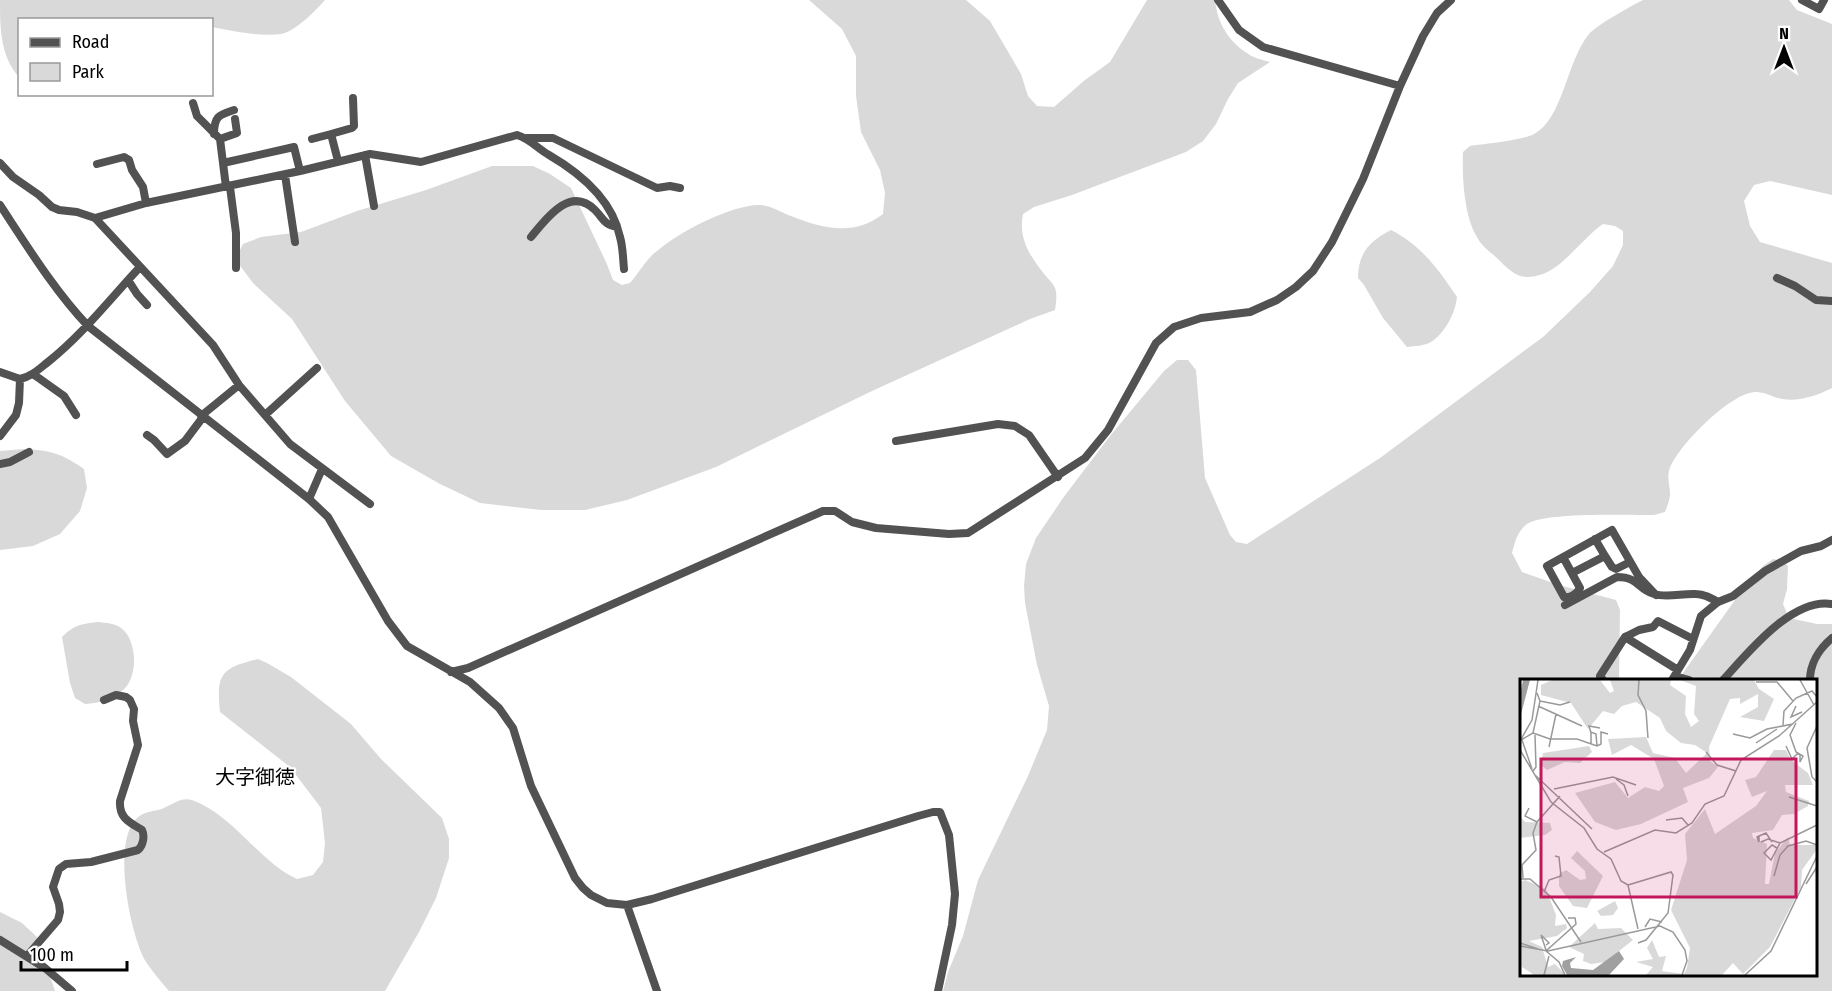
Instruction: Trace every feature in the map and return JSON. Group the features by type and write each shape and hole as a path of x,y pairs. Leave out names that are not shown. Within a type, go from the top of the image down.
{"street":[{"path":"1218,0 1239,30 1263,46 1400,86"},
{"path":"451,672 468,668 823,511 835,511 852,522 876,528 949,534 968,533 1058,477 1085,458 1108,430 1156,343 1174,327 1201,318 1250,312 1285,295 1313,271 1332,242 1363,179 1400,86 1424,36 1437,13 1451,0"},
{"path":"1802,0 1820,9 1824,0"},
{"path":"312,139 354,126 353,98"},
{"path":"194,103 198,116 217,136"},
{"path":"234,110 217,118 214,123 236,233 236,268"},
{"path":"217,136 237,133 236,119"},
{"path":"331,134 338,161"},
{"path":"95,218 146,203 285,175 365,155 384,155 421,162 518,135 527,138 553,138 657,188 670,186 681,188"},
{"path":"527,138 546,153 566,164 594,187 620,235 624,269"},
{"path":"223,163 294,147 300,171"},
{"path":"365,155 374,206"},
{"path":"97,164 124,157 129,159 132,170 143,187 146,203"},
{"path":"0,163 13,177 52,207 95,218 213,345 239,386 290,444 370,504"},
{"path":"285,175 295,242"},
{"path":"531,237 556,209 563,204 573,202 587,203 608,225 617,227"},
{"path":"0,205 71,308 88,326 309,499 328,517 397,634 407,646 470,682 499,708 513,728 531,786 575,878 591,895 607,903 627,905 918,816 940,812 949,836 956,894 952,926 938,991"},
{"path":"0,372 20,380 33,374 88,326 140,267"},
{"path":"1777,278 1795,286 1815,300 1832,301"},
{"path":"128,280 147,305"},
{"path":"265,415 317,368"},
{"path":"33,374 64,396 76,415"},
{"path":"0,436 16,415 20,380"},
{"path":"147,435 168,454 185,441 202,417 239,386"},
{"path":"896,441 998,424 1015,426 1029,435 1058,477"},
{"path":"0,465 29,452"},
{"path":"309,499 322,469"},
{"path":"1563,557 1580,588 1576,593 1567,597 1564,597 1547,566 1563,557 1595,539 1612,530 1639,577 1656,595"},
{"path":"1595,539 1612,567 1616,569 1630,562"},
{"path":"1625,637 1675,676 1689,650 1701,616 1765,571 1801,551 1821,546 1832,540"},
{"path":"1572,573 1605,556"},
{"path":"1565,605 1617,577 1634,580 1656,595 1696,594 1718,602"},
{"path":"1725,679 1770,629 1813,605 1821,602 1832,604"},
{"path":"1602,679 1600,676 1625,637 1639,630 1653,627 1658,621 1693,639"},
{"path":"1810,679 1814,659 1832,638"},
{"path":"27,956 58,920 59,904 53,887 59,869 66,864 90,862 138,850 142,845 142,830 123,818 119,808 138,745 133,721 133,704 121,696 110,696 104,700"},
{"path":"627,905 657,991"},
{"path":"0,940 54,975 72,991"}],"green space":[{"path":"0,0 325,0 293,29 273,35 213,27 213,18 18,18 18,76 8,60 1,31"},
{"path":"809,0 966,0 990,21 1021,74 1028,96 1037,106 1054,107 1110,62 1147,0 1215,0 1221,23 1234,43 1252,56 1270,62 1238,83 1216,124 1203,141 1186,152 1034,207 1023,214 1022,231 1026,247 1055,289 1055,310 1030,319 872,391 716,467 627,500 585,510 541,510 480,503 440,484 391,456 345,401 292,319 253,283 238,263 238,254 243,244 261,237 301,232 492,166 533,166 571,188 613,280 622,285 630,283 649,258 667,244 692,228 736,209 761,205 803,221 838,228 850,228 872,221 883,214 885,193 880,170 861,132 856,96 856,56 842,29"},
{"path":"1643,0 1789,0 1797,10 1832,24 1832,195 1770,181 1754,185 1744,201 1750,226 1760,242 1832,263 1832,388 1813,396 1792,400 1756,392 1746,394 1720,410 1693,436 1673,461 1668,474 1670,496 1665,512 1654,515 1587,515 1536,520 1527,524 1519,533 1512,553 1522,572 1559,585 1616,600 1620,610 1619,679 1520,679 1520,976 1817,976 1817,679 1679,679 1735,600 1763,566 1773,559 1783,561 1788,566 1787,589 1783,604 1789,618 1817,624 1832,624 1832,991 943,991 963,936 978,880 1028,776 1047,730 1049,706 1037,665 1024,586 1026,564 1036,538 1063,498 1110,436 1164,371 1177,360 1188,360 1196,370 1205,478 1230,535 1236,542 1247,544 1380,458 1543,337 1590,292 1613,266 1623,245 1623,231 1615,226 1603,224 1551,270 1529,277 1518,275 1509,270 1484,246 1473,228 1465,196 1463,152 1470,146 1529,136 1544,126 1552,116 1575,58 1589,34"},
{"path":"1391,230 1420,251 1436,268 1457,297 1452,316 1445,328 1436,338 1426,344 1407,347 1383,318 1358,278 1360,262 1366,249"},
{"path":"41,450 63,456 76,464 84,469 87,488 80,511 60,534 33,546 0,550 0,451"},
{"path":"98,622 116,625 126,633 133,649 134,668 128,684 119,693 96,703 85,704 75,698 62,637 78,626"},
{"path":"258,659 291,677 351,724 381,759 442,818 449,839 449,858 436,898 385,991 169,991 146,962 140,949 129,909 124,863 126,842 131,825 143,814 179,801 192,800 221,817 271,862 297,879 313,875 323,862 325,843 321,808 290,767 220,712 219,689 224,675 236,666"},
{"path":"0,912 22,923 37,937 55,991 0,991"}],"district":[{"name":"大字御徳","path":"255,777"}]}
